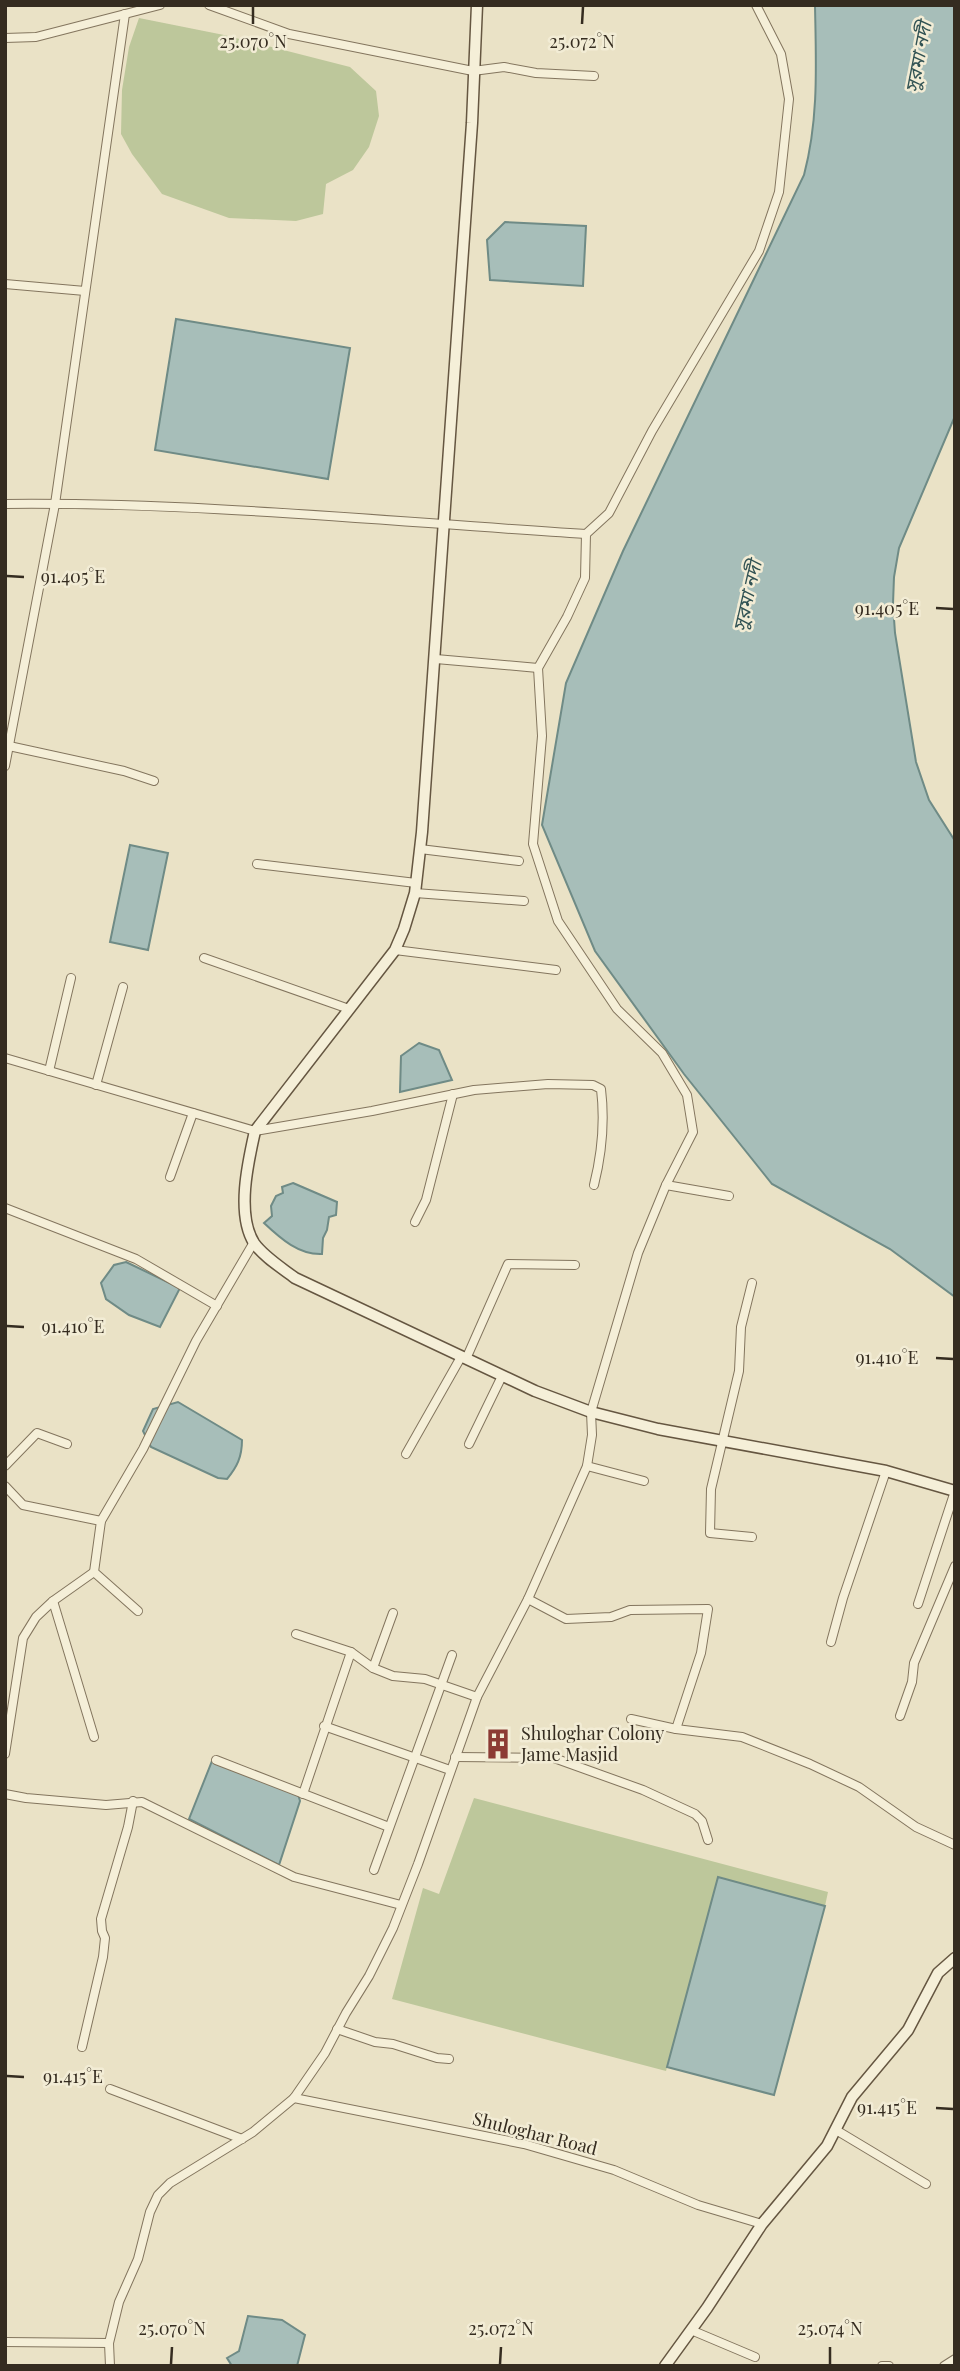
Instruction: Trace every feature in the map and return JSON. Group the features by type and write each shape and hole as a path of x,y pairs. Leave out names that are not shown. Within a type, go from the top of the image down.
{"main road":[{"path":"477,5 472,123 436,659 415,888 404,929 395,950 255,1131 247,1165 244,1210 254,1242 295,1278 535,1391 592,1412 658,1429 886,1471 955,1491"},
{"path":"665,2366 762,2224 827,2146 852,2097 908,2030 938,1973 955,1958"}],"street":[{"path":"5,38 36,37 160,5"},
{"path":"209,5 289,34 473,71 504,68 536,73 594,76"},
{"path":"110,2366 109,2343 119,2302 138,2259 150,2212 158,2194 170,2183 242,2139 294,2098 325,2053 369,1976 401,1905 477,1697 528,1598 587,1466 592,1435 592,1412 638,1254 666,1185 693,1132 687,1095 662,1053 617,1009 558,921 533,844 542,736 538,668 585,578 586,534 608,513 652,430 759,251 779,192 789,99 782,54 756,5"},
{"path":"5,766 55,503 125,14"},
{"path":"5,284 85,291"},
{"path":"5,504 55,503 254,512 586,534"},
{"path":"436,659 538,668"},
{"path":"9,746 124,771 153,781"},
{"path":"420,849 519,861"},
{"path":"257,864 524,901"},
{"path":"395,950 556,970"},
{"path":"204,958 349,1009"},
{"path":"49,1071 71,978"},
{"path":"96,1085 123,987"},
{"path":"5,1058 255,1131 474,1090 548,1084 593,1084 601,1089 603,1133 601,1157 594,1185"},
{"path":"415,1222 426,1200 453,1094"},
{"path":"170,1177 193,1113"},
{"path":"666,1185 729,1196"},
{"path":"5,1209 136,1259 217,1306"},
{"path":"5,1754 23,1638 36,1617 53,1601 94,1572 101,1521 143,1449 196,1341 254,1242"},
{"path":"406,1454 464,1358 508,1264 575,1265"},
{"path":"752,1283 741,1326 739,1371 712,1489 710,1534 752,1537"},
{"path":"469,1444 502,1376"},
{"path":"5,1466 37,1433 68,1444"},
{"path":"587,1466 644,1481"},
{"path":"831,1642 886,1471"},
{"path":"5,1486 23,1505 101,1521"},
{"path":"918,1604 955,1491"},
{"path":"900,1716 912,1682 914,1662 955,1566"},
{"path":"94,1572 138,1611"},
{"path":"528,1598 566,1619 611,1617 630,1610 708,1609 701,1653 676,1729"},
{"path":"53,1601 94,1737"},
{"path":"373,1668 393,1613"},
{"path":"296,1634 351,1653 373,1668 393,1676 425,1679 477,1697"},
{"path":"303,1794 351,1653"},
{"path":"374,1870 452,1655"},
{"path":"631,1719 676,1729 742,1737 859,1787 916,1827 955,1845"},
{"path":"324,1726 450,1770"},
{"path":"455,1757 554,1758 643,1790 695,1814 702,1821 708,1840"},
{"path":"216,1760 389,1827"},
{"path":"5,1794 106,1805 142,1802 294,1877 401,1905"},
{"path":"82,2047 103,1957 105,1938 101,1919 133,1801"},
{"path":"337,2029 375,2042 449,2059"},
{"path":"110,2089 242,2139"},
{"name":"Shuloghar Road","path":"294,2098 524,2144 614,2170 698,2204 762,2224"},
{"path":"835,2130 926,2184"},
{"path":"691,2330 755,2357"},
{"path":"5,2342 109,2343"},
{"path":"944,2366 955,2359"},
{"path":"881,2366 889,2366"}],"green space":[{"path":"139,18 224,35 350,67 376,91 379,116 369,147 353,170 326,184 323,214 296,221 229,218 162,194 132,154 121,134 122,90 129,47"},
{"path":"474,1798 828,1892 825,1906 718,1877 666,2071 392,1999 423,1888 439,1894"}],"water":[{"name":"সুরমা নদী","path":"815,5 955,5 955,416 899,548 893,604 895,633 916,762 929,800 955,841 955,1297 890,1249 772,1184 684,1074 595,951 542,825 566,683 623,551 804,175 814,112"},
{"path":"505,222 586,226 583,286 490,280 487,240"},
{"path":"176,319 350,348 328,479 155,450"},
{"path":"130,845 168,853 148,950 110,942"},
{"path":"419,1043 439,1050 452,1080 400,1092 401,1056"},
{"path":"293,1183 337,1202 336,1215 329,1217 322,1254 298,1249 264,1223 272,1216 271,1206 276,1196 283,1193 282,1187"},
{"path":"126,1262 180,1288 160,1327 129,1315 106,1299 101,1283 114,1265"},
{"path":"178,1402 242,1440 238,1461 227,1479 218,1478 151,1447 143,1431 153,1409"},
{"path":"212,1761 298,1794 300,1801 279,1865 189,1819"},
{"path":"718,1877 825,1906 774,2095 667,2067"},
{"path":"248,2316 282,2320 305,2335 297,2366 232,2366 227,2358 239,2351"}],"place":[{"name":"Shuloghar Colony Jame Masjid","path":"498,1744"}]}
